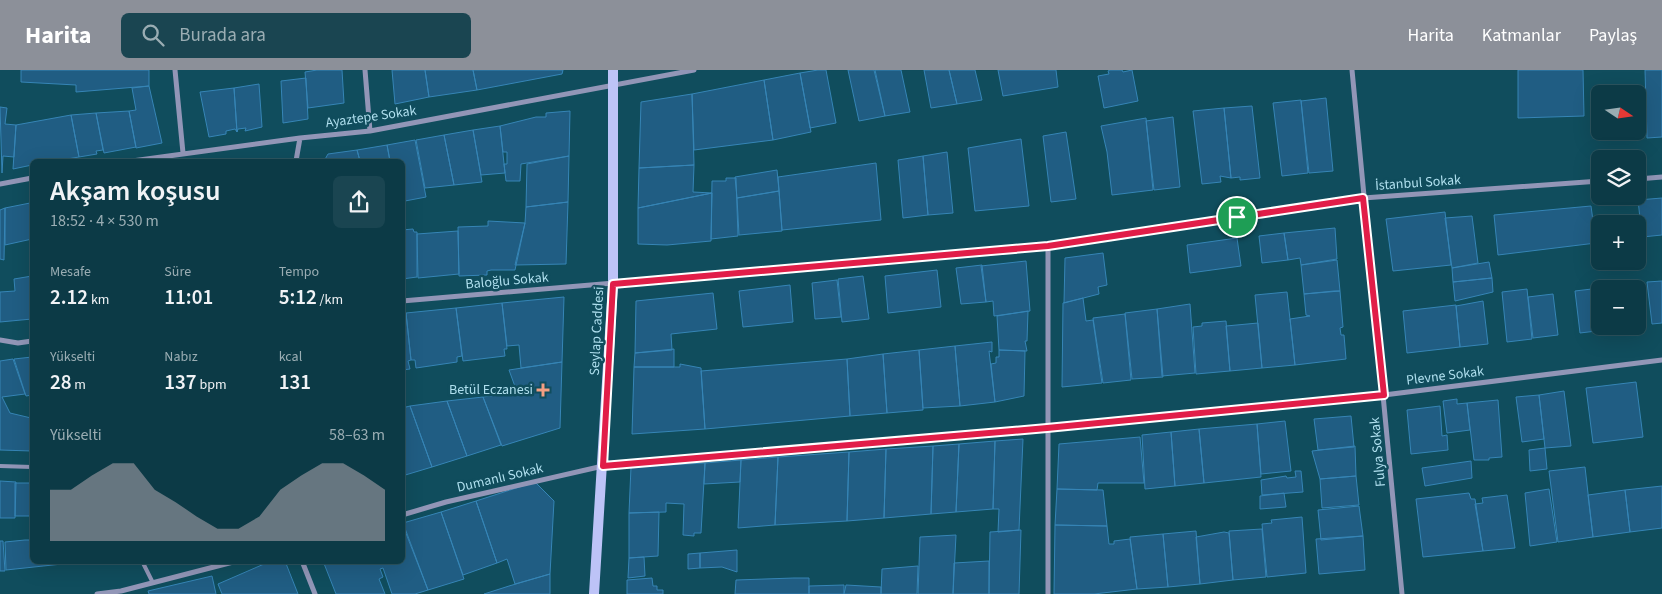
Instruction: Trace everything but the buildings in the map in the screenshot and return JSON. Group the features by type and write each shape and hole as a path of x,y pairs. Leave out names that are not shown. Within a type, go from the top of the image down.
{"main road":[{"name":"Seylap Caddesi","path":"594,594 613,284 613,70"}],"street":[{"path":"175,70 183,153"},
{"path":"365,70 370,131"},
{"name":"Ayaztepe Sokak","path":"145,159 300,138 370,131 694,70"},
{"name":"Fulya Sokak","path":"1352,70 1402,594"},
{"path":"296,159 300,138"},
{"path":"1646,178 1662,177"},
{"path":"0,184 30,178"},
{"name":"İstanbul Sokak","path":"613,284 1048,246 1363,198 1591,182"},
{"path":"1048,246 1048,594"},
{"name":"Baloğlu Sokak","path":"405,301 613,284"},
{"path":"0,340 18,343 30,341"},
{"name":"Plevne Sokak","path":"603,466 1047,428 1384,395 1662,360"},
{"name":"Dumanlı Sokak","path":"405,514 446,502 603,466"},
{"path":"97,594 225,564"},
{"path":"303,564 315,594"}],"lane":[{"path":"0,466 30,467"},
{"path":"144,564 153,582"}],"place":[{"name":"Betül Eczanesi","path":"543,390"}],"route":[{"path":"1363,198 1384,395 1047,428 603,466 613,284 1048,246 1237,217 1363,198"}]}
